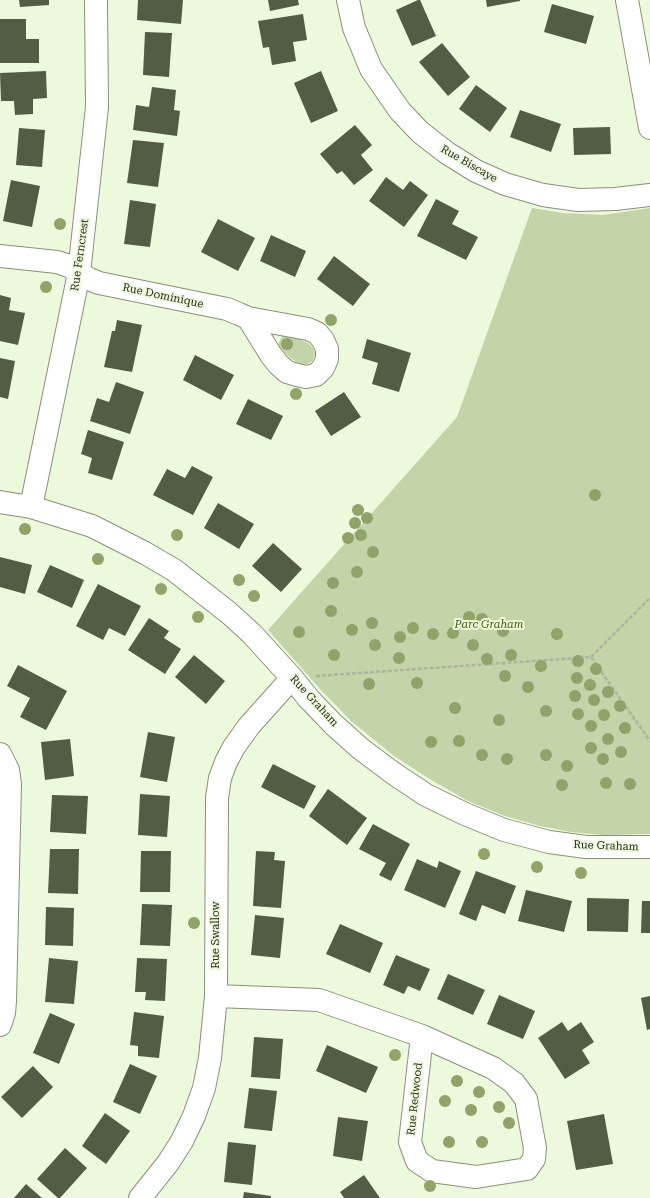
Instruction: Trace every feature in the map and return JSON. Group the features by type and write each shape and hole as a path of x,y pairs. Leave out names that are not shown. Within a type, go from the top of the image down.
{"street":[{"name":"Rue Ferncrest","path":"31,507 79,273 96,107 96,0"},
{"name":"Rue Biscaye","path":"348,0 354,28 371,69 378,80 400,111 420,132 447,153 476,171 505,184 543,195 578,200 615,199 650,195"},
{"path":"627,0 650,128"},
{"name":"Rue Dominique","path":"0,256 57,262 69,266 89,279 99,283 227,309 248,318"},
{"name":"Rue Graham","path":"0,502 31,507 92,526 145,553 174,570 229,613 252,634 334,725 361,748 426,795 465,814 504,830 549,842 586,847 650,847"},
{"name":"Rue Swallow","path":"140,1198 168,1163 182,1141 194,1116 204,1088 210,1058 216,996 217,798 220,778 234,747 249,726 292,678"},
{"path":"0,754 8,770 10,784 5,1001 4,1013 0,1025"},
{"name":"Rue Redwood","path":"216,996 319,1000 422,1036 493,1068 514,1083 526,1099 535,1148 534,1160 527,1169 476,1177 432,1171 416,1161 410,1142 422,1036"}],"path":[{"path":"292,678 591,657 650,598"},
{"path":"591,657 650,741"}],"green space":[{"name":"Parc Graham","path":"532,208 563,213 603,215 650,208 650,834 602,835 571,832 540,826 505,816 468,801 394,756 351,721 320,689 268,630 457,417"},
{"path":"282,336 297,338 309,344 315,353 312,361 304,365 299,364 288,356 278,345"}],"building":[{"path":"19,0 49,0 49,5 20,7"},
{"path":"138,0 183,0 181,24 137,20"},
{"path":"268,0 298,0 299,5 270,11"},
{"path":"420,0 436,36 412,46 396,10"},
{"path":"486,0 520,0 520,1 487,7"},
{"path":"552,4 594,16 586,44 544,32"},
{"path":"303,14 307,40 293,42 296,61 272,65 269,47 263,48 258,21"},
{"path":"0,19 26,19 26,39 39,39 39,63 0,63"},
{"path":"145,32 172,33 169,77 143,75"},
{"path":"442,43 470,77 448,96 419,62"},
{"path":"46,71 47,98 33,99 33,114 15,115 14,101 1,101 0,73"},
{"path":"321,71 338,111 311,123 294,83"},
{"path":"476,85 507,108 490,132 459,109"},
{"path":"152,87 176,90 174,110 180,111 177,136 133,130 136,105 149,107"},
{"path":"520,110 561,124 551,152 510,137"},
{"path":"355,125 372,145 361,155 373,170 354,185 342,171 337,174 320,154"},
{"path":"610,127 611,154 574,155 573,128"},
{"path":"19,128 45,130 42,167 16,165"},
{"path":"133,140 164,143 158,187 127,183"},
{"path":"386,177 403,190 410,181 428,195 404,227 369,201"},
{"path":"11,180 40,186 32,227 3,221"},
{"path":"436,199 459,211 452,224 478,237 466,260 417,236"},
{"path":"130,200 156,204 150,247 124,244"},
{"path":"218,219 255,238 238,271 201,252"},
{"path":"271,235 306,251 295,277 260,261"},
{"path":"334,256 370,284 353,306 317,279"},
{"path":"0,295 11,298 9,310 25,313 18,345 0,341"},
{"path":"117,320 142,325 132,372 104,367 112,331 115,331"},
{"path":"367,339 411,353 399,392 372,384 378,363 362,358"},
{"path":"195,355 234,375 221,400 183,380"},
{"path":"0,358 15,361 8,399 0,397"},
{"path":"116,382 144,392 130,434 90,421 97,398 109,402"},
{"path":"344,392 361,417 331,436 315,411"},
{"path":"248,399 283,416 271,440 236,424"},
{"path":"88,430 124,442 112,480 88,473 92,458 81,454"},
{"path":"192,466 213,477 193,515 153,495 167,469 185,478"},
{"path":"218,503 254,524 239,549 204,528"},
{"path":"273,543 302,569 281,592 252,566"},
{"path":"0,557 32,565 25,594 0,587"},
{"path":"50,565 84,580 72,608 37,592"},
{"path":"98,584 141,606 125,636 109,628 103,640 76,626"},
{"path":"149,618 169,631 164,638 181,649 165,674 128,650"},
{"path":"194,655 225,681 206,704 175,677"},
{"path":"18,665 67,691 46,730 20,717 30,698 7,686"},
{"path":"148,732 175,737 167,782 140,777"},
{"path":"70,739 74,776 45,780 41,742"},
{"path":"273,764 316,786 304,809 261,787"},
{"path":"328,789 367,818 347,845 309,816"},
{"path":"140,794 170,796 167,837 138,835"},
{"path":"52,795 88,796 86,834 50,832"},
{"path":"373,824 410,844 391,881 379,875 386,863 359,849"},
{"path":"50,849 79,849 78,894 48,893"},
{"path":"141,851 171,851 170,892 140,892"},
{"path":"256,851 275,852 274,860 285,861 281,908 253,906"},
{"path":"417,859 437,868 439,861 461,871 445,908 404,890"},
{"path":"476,871 516,886 505,914 482,905 476,921 459,914"},
{"path":"526,890 572,901 564,932 518,921"},
{"path":"587,898 629,899 628,932 587,931"},
{"path":"642,901 650,901 650,933 641,933"},
{"path":"142,904 172,905 170,946 140,945"},
{"path":"46,907 74,908 73,946 45,945"},
{"path":"255,915 284,918 280,958 251,955"},
{"path":"340,924 383,943 370,973 326,954"},
{"path":"396,955 430,969 420,991 408,986 404,994 383,985"},
{"path":"49,958 78,961 74,1004 45,1002"},
{"path":"137,958 167,959 165,1001 145,1000 146,992 135,992"},
{"path":"448,974 485,990 473,1015 437,999"},
{"path":"499,995 535,1011 523,1039 487,1024"},
{"path":"650,996 650,1029 647,1030 641,998"},
{"path":"134,1012 164,1016 159,1058 138,1056 138,1046 130,1045"},
{"path":"50,1013 75,1024 59,1064 33,1053"},
{"path":"562,1022 568,1031 581,1022 594,1042 582,1050 590,1063 565,1079 538,1038"},
{"path":"254,1037 283,1039 280,1079 251,1077"},
{"path":"327,1045 378,1067 366,1093 316,1071"},
{"path":"130,1064 157,1076 140,1114 113,1102"},
{"path":"33,1066 53,1087 22,1118 1,1097"},
{"path":"249,1088 277,1091 272,1131 244,1128"},
{"path":"105,1113 130,1131 106,1164 82,1146"},
{"path":"604,1114 613,1164 576,1170 567,1121"},
{"path":"338,1117 368,1121 362,1161 333,1156"},
{"path":"228,1142 256,1145 252,1185 224,1182"},
{"path":"65,1148 87,1168 60,1198 58,1198 37,1179"},
{"path":"364,1175 380,1198 344,1198 340,1192"},
{"path":"26,1184 42,1198 14,1198"},
{"path":"244,1192 271,1196 271,1198 243,1198"}]}
